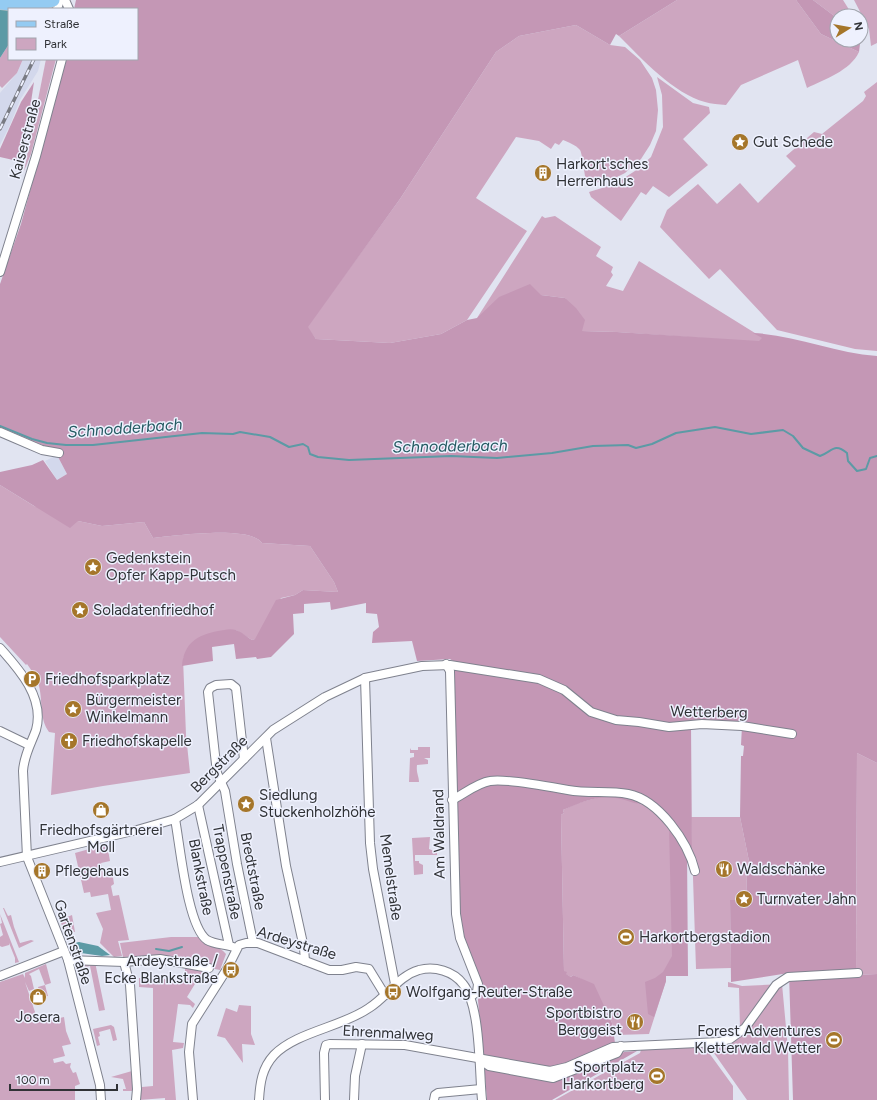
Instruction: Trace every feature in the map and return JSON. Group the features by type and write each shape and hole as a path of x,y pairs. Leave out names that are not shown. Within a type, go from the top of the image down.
{"main road":[{"path":"0,3 33,8 53,0"}],"street":[{"name":"Kaiserstraße","path":"0,272 36,156 62,60"},
{"path":"0,432 42,450 58,453"},
{"name":"Gartenstraße","path":"0,648 23,674 35,702 36,728 29,745 23,771 27,857 68,960 100,1085 101,1100"},
{"name":"Bergstraße","path":"0,862 27,857 145,828 175,819 198,805 280,725 328,695 365,678 422,666 446,664"},
{"name":"Wetterberg","path":"446,664 539,679 564,690 591,712 616,720 669,727 702,724 742,726 792,734"},
{"name":"Am Waldrand","path":"446,664 450,671 456,914 460,938 478,984 477,992 470,997"},
{"name":"Memelstraße","path":"365,678 370,844 373,869 395,984"},
{"name":"Bredtstraße","path":"244,759 236,688 231,684 216,685 210,688 209,701 217,773 225,791 236,864 253,942"},
{"path":"0,731 29,745"},
{"path":"266,738 286,866 304,948 305,961"},
{"path":"452,800 490,781 581,792 618,792 634,795 654,808 676,830 689,852 695,871"},
{"name":"Trappenstraße","path":"198,805 232,946"},
{"name":"Blankstraße","path":"175,819 192,912 198,930 208,940 232,946"},
{"name":"Ardeystraße","path":"193,1100 189,1052 192,1024 227,969 232,946 253,942 271,947 329,970 361,967 369,969 385,995"},
{"path":"0,976 64,951"},
{"path":"68,960 124,962 160,959 209,968"},
{"path":"124,962 130,985 137,1089 136,1100"},
{"path":"259,1100 263,1072 269,1061 279,1051 298,1040 368,1009 407,975 418,970 438,969 446,971 458,979 470,997 479,1059 482,1100"},
{"name":"Ehrenmalweg","path":"326,1100 325,1048 333,1044 405,1045 438,1049 479,1059 556,1070 613,1047 719,1042 730,1039 745,1028 776,985 788,977 858,973"},
{"path":"354,1100 355,1076 362,1044"},
{"path":"434,1100 435,1095 438,1093 481,1089"}],"shaded area":[{"path":"76,0 677,0 619,36 616,34 610,45 576,25 519,36 496,52 400,199 308,327 316,339 390,343 441,334 467,320 477,318 499,297 530,284 541,295 565,298 576,308 585,320 582,331 759,341 762,338 753,333 769,334 846,351 877,356 877,763 857,753 856,975 877,974 877,1100 793,1100 789,973 731,982 730,900 746,900 747,872 751,871 740,817 741,756 743,756 744,746 741,745 742,726 691,725 692,849 687,851 688,976 666,976 666,981 654,1017 648,1014 645,982 655,978 663,972 672,956 669,827 658,814 651,809 640,804 613,797 589,800 563,810 564,813 561,815 564,971 571,977 573,975 594,984 612,1023 617,1056 624,1052 637,1051 552,1100 487,1100 478,1000 480,993 463,937 459,913 453,661 450,659 417,661 412,641 372,643 373,632 379,627 377,614 366,613 366,603 331,610 330,602 304,604 304,613 293,614 294,634 271,657 236,659 234,644 212,647 213,661 182,666 183,658 189,646 193,641 204,635 232,629 240,632 252,640 255,639 276,600 295,595 303,590 338,592 334,582 310,546 262,543 255,538 243,534 228,533 194,534 153,538 144,522 102,526 78,521 70,528 0,485 0,472 32,465 43,460 57,480 67,474 57,455 51,448 0,430 0,284 21,224 62,74 67,60 138,60 138,8 74,8"},
{"path":"796,0 813,0 829,12 829,38 821,34"},
{"path":"851,48 859,48 859,52"},
{"path":"23,60 41,60 38,71 20,100 0,145 0,93 17,73"},
{"path":"34,82 22,162 0,157 0,149 21,102"},
{"path":"57,455 67,474 57,480 45,461"}],"green space":[{"path":"677,0 796,0 821,34 829,38 829,48 851,48 859,52 850,64 836,74 807,88 798,60 741,85 726,105 705,102 693,98 682,91 659,74 619,36"},
{"path":"813,0 843,0 848,8 829,8 829,12"},
{"path":"854,0 877,0 877,43 871,46 869,8 858,8"},
{"path":"576,25 610,45 625,47 640,60 652,78 656,90 658,110 656,131 650,145 641,159 625,173 615,178 587,185 581,152 572,144 563,140 559,145 555,143 551,149 539,141 516,137 476,198 527,231 467,320 441,334 390,343 316,339 307,327 400,199 496,52 519,36"},
{"path":"8,46 8,60 23,60 17,73 2,88 0,86 0,58"},
{"path":"46,60 56,60 31,154 24,171"},
{"path":"657,77 693,103 709,107 710,113 683,139 708,165 669,197 653,186 646,195 641,192 621,221 591,197 589,192 615,184 638,169 651,157 663,127 662,95"},
{"path":"877,82 877,351 855,349 777,330 720,269 709,279 660,227 667,210 698,184 717,204 740,183 758,203 796,166 786,156 814,132 822,134 863,101 866,96 864,92"},
{"path":"542,216 545,218 555,216 601,247 596,256 613,267 611,272 613,275 606,286 623,291 639,261 763,338 760,341 744,341 582,331 565,298 541,295 477,318"},
{"path":"0,485 34,506 78,521 102,526 144,522 153,538 194,534 228,533 243,534 255,538 262,543 310,546 334,582 338,592 303,590 295,595 281,598 256,639 252,640 236,630 183,658 186,735 190,773 51,795 55,733 49,732 42,716 39,686 34,674 27,664 26,665 0,637"},
{"path":"418,747 430,747 430,758 424,758 428,760 428,764 417,765 419,782 409,782 410,758 414,757 414,753 410,753 410,748 411,750 418,750"},
{"path":"857,753 877,763 877,974 856,975"},
{"name":"Harkortbergstadion","path":"600,797 619,797 649,807 669,827 688,976 666,976 666,981 649,1034 617,1035 616,1026 613,1026 609,1015 585,981 573,975 571,977 565,974 564,971 561,815 564,813 563,810 578,803"},
{"path":"691,817 740,817 751,871 747,872 746,900 730,900 731,968 696,969"},
{"path":"430,837 429,849 437,852 437,855 415,855 415,861 419,861 419,863 423,865 423,874 414,875 412,838"},
{"path":"107,844 110,861 101,863 103,873 112,871 114,884 111,886 113,896 119,895 129,940 118,941 122,956 114,957 100,943 103,929 96,913 111,910 108,894 91,897 90,892 84,893 75,853"},
{"path":"3,908 8,916 11,915 20,943 31,940 34,941 19,948"},
{"path":"0,914 19,962 15,963 15,958 9,943 9,945 2,947 0,946 0,937 3,935 0,924 2,923"},
{"path":"72,915 75,932 64,931 60,920"},
{"path":"171,937 199,937 223,951 226,954 220,970 148,956 123,957 120,943"},
{"path":"95,962 105,1010 99,1011 90,966 85,967 84,964"},
{"path":"46,964 51,983 45,985 39,969 29,974 31,976 34,989 29,991 25,982 38,1021 38,1018 46,1016 47,1021 64,1017 66,1031 71,1044 62,1046 65,1056 53,1059 54,1063 63,1061 66,1064 71,1063 70,1067 73,1073 76,1072 80,1084 75,1086 75,1100 0,1100 0,982 23,974 25,978 25,973"},
{"path":"185,967 204,969 187,997 195,1004 193,1008 190,1005 178,1004 173,1042 184,1043 183,1048 172,1050 176,1100 165,1100 165,1098 139,1100 139,1089 142,1089 142,1087 153,1086 153,988 139,987 139,978 185,980"},
{"path":"728,982 742,986 782,984 788,1049 789,1100 747,1100 709,1046 719,1043 740,1029 739,988 728,987"},
{"path":"45,985 48,996 41,997 38,987"},
{"path":"239,1005 251,1006 251,1034 255,1045 242,1044 243,1063 225,1038 217,1036 226,1008 237,1012"},
{"path":"111,1025 114,1027 117,1040 113,1041 110,1029 99,1032 100,1036 98,1037 100,1045 97,1046 93,1029"},
{"path":"704,1046 733,1086 733,1100 555,1100 640,1053 641,1050"},
{"path":"132,1071 133,1091 123,1091 123,1089 126,1089 123,1079 111,1077"}],"water":[{"path":"0,0 8,8 8,46 0,58"},
{"path":"79,942 98,946 110,955 102,956 74,952 70,944"}],"waterway":[{"name":"Schnodderbach","path":"0,426 32,439 47,443 66,445 93,445 202,433 233,434 240,432 270,437 289,447 303,444 308,447 310,454 318,457 349,460 451,456 497,458 552,453 593,446 628,445 636,448 652,444 676,433 715,427 751,434 783,430 793,436 803,448 820,456 836,448 843,450 847,453 848,461 857,471 866,469 870,458 877,456"},
{"path":"156,949 169,951 182,947"}],"railway":[{"path":"50,8 53,0"},
{"path":"0,129 34,60"}],"place":[{"name":"Gut Schede","path":"740,142"},
{"name":"Harkort'sches Herrenhaus","path":"543,173"},
{"name":"Gedenkstein Opfer Kapp-Putsch","path":"93,567"},
{"name":"Soladatenfriedhof","path":"80,610"},
{"name":"Friedhofsparkplatz","path":"32,679"},
{"name":"Bürgermeister Winkelmann","path":"73,709"},
{"name":"Friedhofskapelle","path":"69,741"},
{"name":"Siedlung Stuckenholzhöhe","path":"246,804"},
{"name":"Friedhofsgärtnerei Moll","path":"101,810"},
{"name":"Waldschänke","path":"724,869"},
{"name":"Pflegehaus","path":"42,871"},
{"name":"Turnvater Jahn","path":"744,899"},
{"name":"Harkortbergstadion","path":"626,937"},
{"name":"Ardeystraße / Ecke Blankstraße","path":"231,970"},
{"name":"Wolfgang-Reuter-Straße","path":"393,992"},
{"name":"Josera","path":"38,997"},
{"name":"Sportbistro Berggeist","path":"635,1022"},
{"name":"Forest Adventures Kletterwald Wetter","path":"834,1040"},
{"name":"Sportplatz Harkortberg","path":"657,1076"}]}
